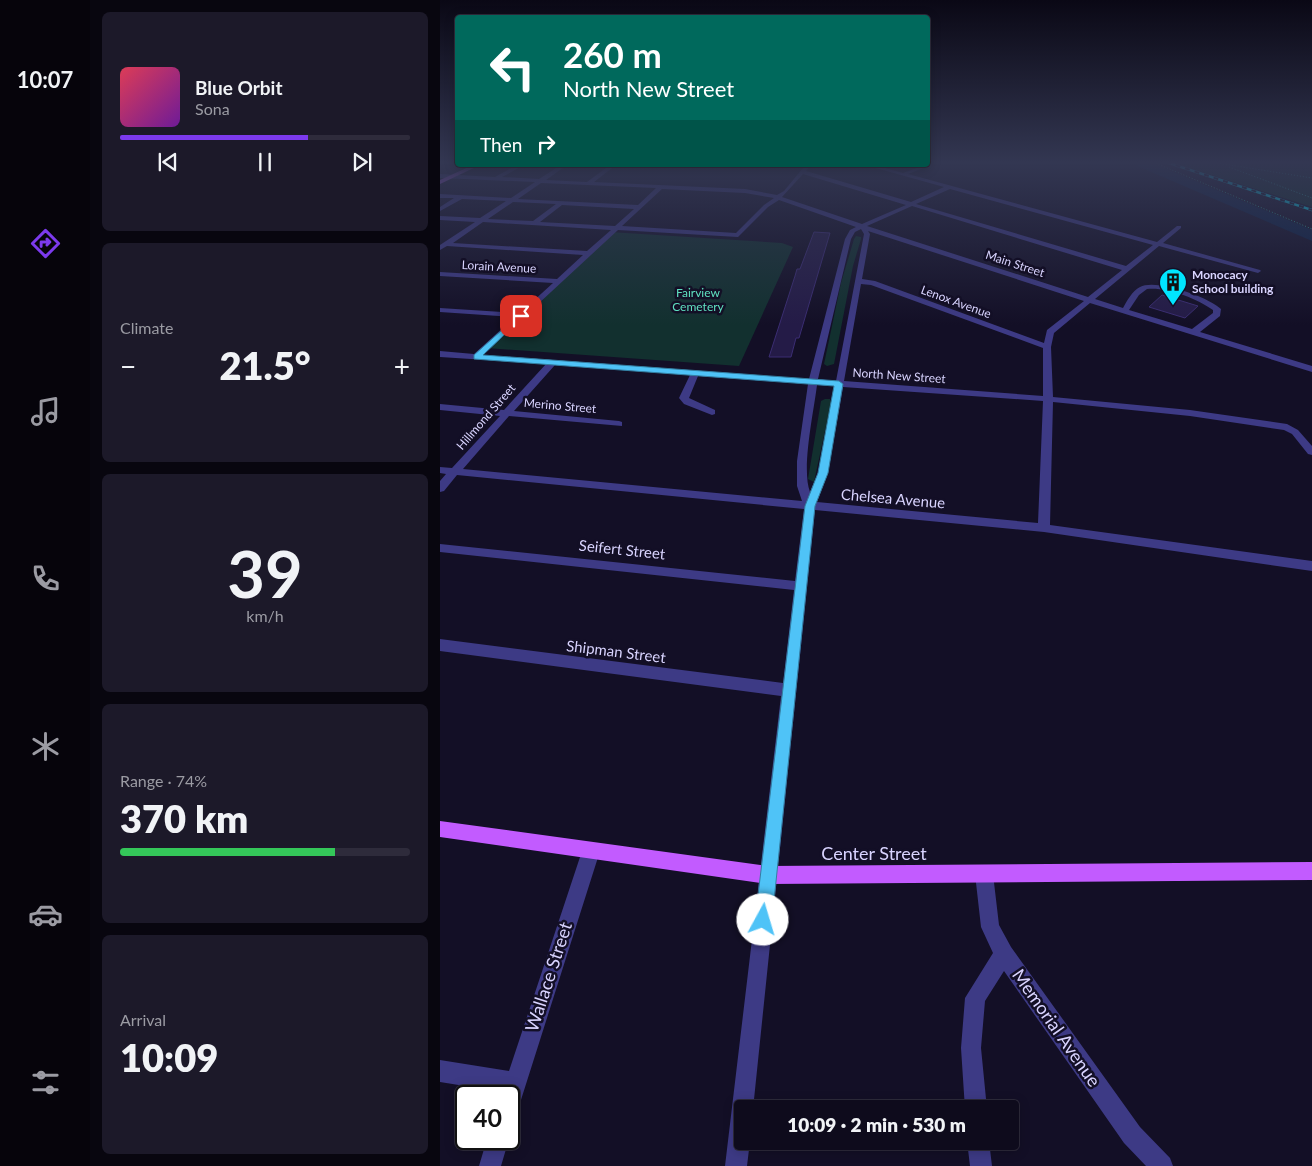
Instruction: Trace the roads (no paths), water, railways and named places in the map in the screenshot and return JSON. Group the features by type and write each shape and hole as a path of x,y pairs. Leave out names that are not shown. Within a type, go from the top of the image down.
{"main road":[{"name":"Center Street","path":"440,829 768,875 1312,871"}],"street":[{"path":"443,246 487,216"},
{"path":"534,224 544,216"},
{"path":"476,357 628,216"},
{"path":"440,218 738,234 755,216"},
{"name":"Main Street","path":"833,216 1089,300 1312,369"},
{"path":"810,506 802,486 802,461 813,382 848,239 852,231 886,216"},
{"path":"953,216 1128,269"},
{"path":"1058,216 1258,272"},
{"path":"736,1166 810,506 823,473 867,234 863,227"},
{"path":"1044,528 1048,399 1047,346 1050,332 1180,227"},
{"path":"443,246 588,253"},
{"name":"Lorain Avenue","path":"440,274 558,281"},
{"name":"Lenox Avenue","path":"858,281 872,283 1047,346"},
{"path":"1124,311 1142,288 1148,286 1162,288 1210,303 1216,309 1217,314 1194,332"},
{"path":"440,310 521,316"},
{"name":"North New Street","path":"440,354 1048,399 1258,422 1280,425 1295,432 1312,452"},
{"name":"Hillmond Street","path":"440,488 552,363"},
{"path":"695,374 684,398 687,402 712,412"},
{"name":"Merino Street","path":"440,407 618,424"},
{"name":"Chelsea Avenue","path":"440,470 1044,528 1312,566"},
{"name":"Seifert Street","path":"440,548 800,586"},
{"name":"Shipman Street","path":"440,645 788,690"},
{"name":"Wallace Street","path":"515,1085 591,851"},
{"name":"Memorial Avenue","path":"984,874 990,927 1004,954 1132,1135 1162,1166"},
{"path":"975,1100 971,1048 975,998 1004,954"},
{"path":"440,1070 487,1085"},
{"path":"490,1166 495,1150"},
{"path":"979,1150 980,1166"}],"waterway":[{"path":"1266,216 1312,236"}],"place":[{"name":"Monocacy School building","path":"1173,306"}],"park label":[{"name":"Fairview Cemetery","path":"698,300"}]}
